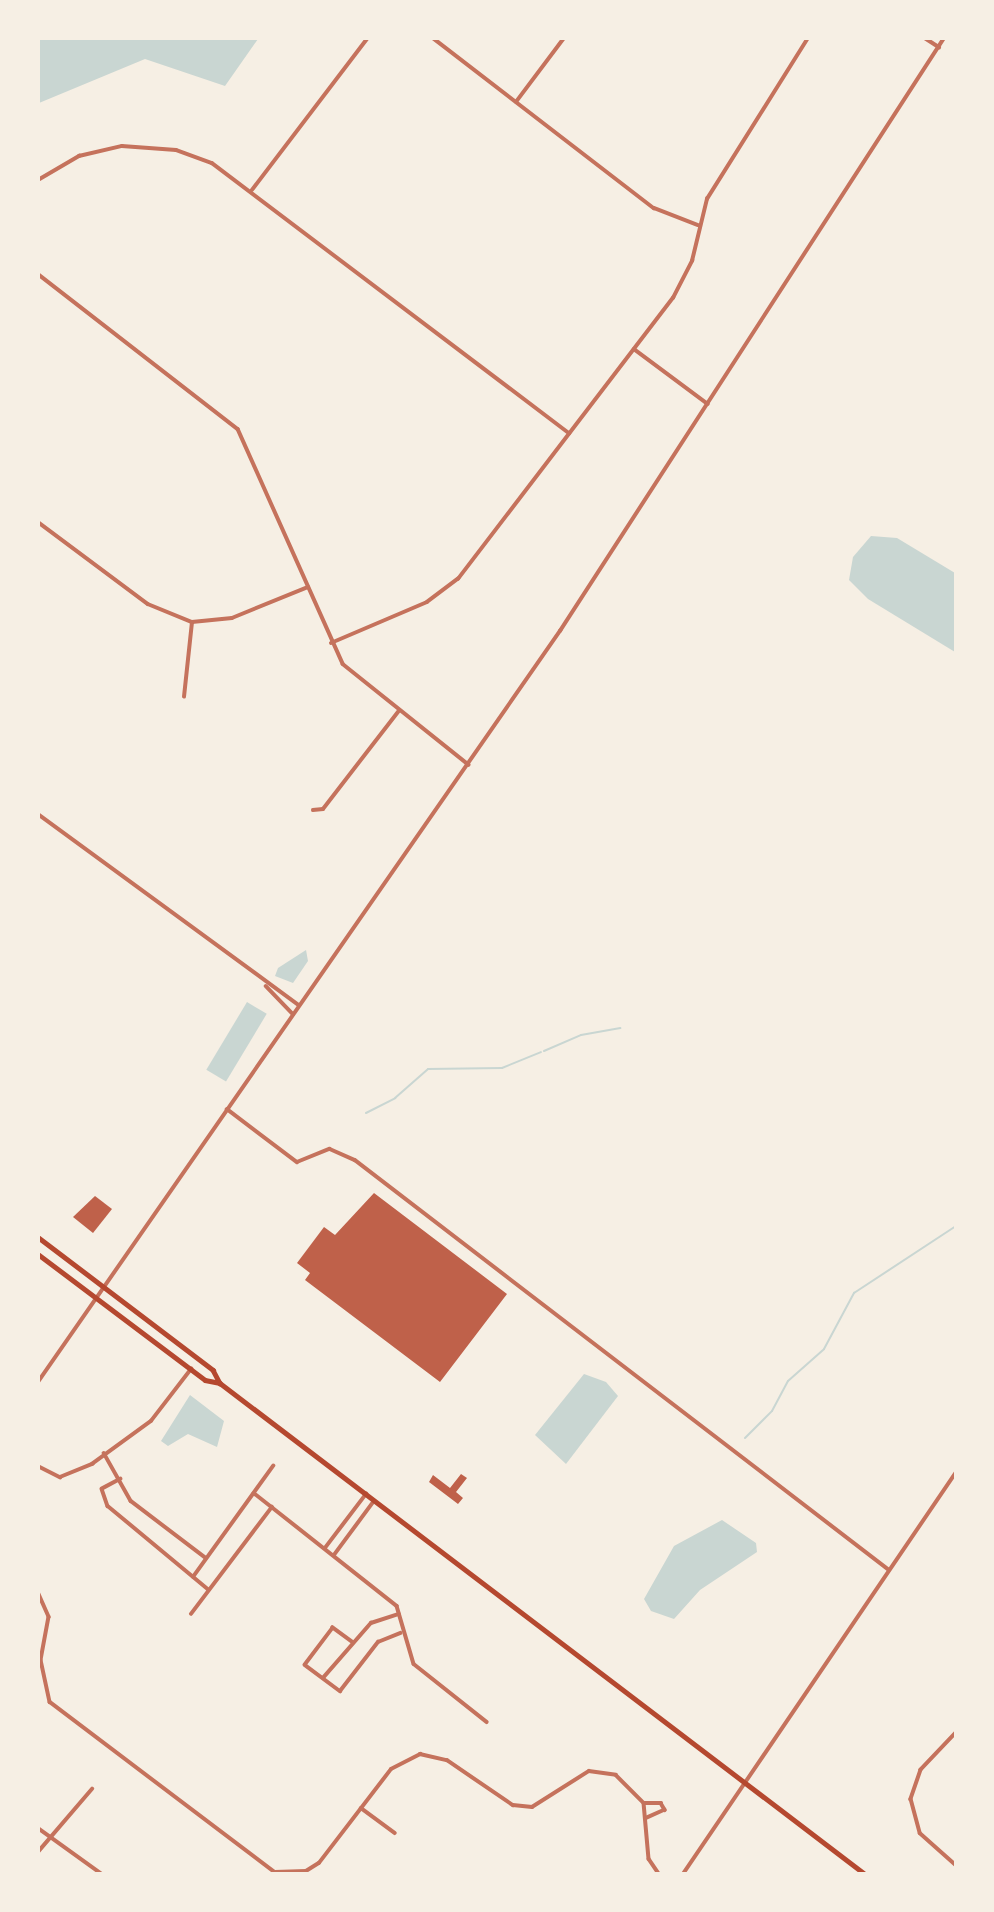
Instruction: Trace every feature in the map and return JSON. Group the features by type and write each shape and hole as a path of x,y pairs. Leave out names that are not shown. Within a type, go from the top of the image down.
{"main road":[{"path":"38,1237 213,1370 220,1383"},
{"path":"38,1254 191,1369 220,1383 865,1874"}],"street":[{"path":"251,190 368,38"},
{"path":"433,38 654,208 699,226"},
{"path":"516,102 565,38"},
{"path":"331,643 450,587 682,284 712,188 808,38"},
{"path":"925,38 939,47"},
{"path":"38,1382 468,765 708,404 944,38"},
{"path":"38,180 79,156 125,145 192,155 251,190 569,433"},
{"path":"38,274 237,429 309,587 331,643 358,682 468,765"},
{"path":"634,349 708,404"},
{"path":"38,522 148,604 192,622 232,618 309,587"},
{"path":"184,696 192,622"},
{"path":"313,810 323,809 398,712"},
{"path":"38,814 266,986 299,1005"},
{"path":"266,986 293,1014"},
{"path":"227,1109 297,1162 330,1149 355,1160 888,1569"},
{"path":"38,1466 64,1476 104,1453 151,1421 191,1369"},
{"path":"104,1453 131,1501 206,1558"},
{"path":"193,1577 273,1466"},
{"path":"683,1874 744,1780 956,1473"},
{"path":"121,1479 102,1489 107,1506 209,1590"},
{"path":"254,1493 334,1555 399,1614 401,1633 414,1664 487,1722"},
{"path":"325,1549 366,1494"},
{"path":"334,1555 374,1500"},
{"path":"191,1614 272,1507"},
{"path":"38,1592 50,1617 40,1660 43,1689 56,1709 264,1868 282,1873 319,1863 391,1769 420,1754 447,1760 513,1805 532,1807 589,1771 624,1780 644,1803 649,1858 659,1874"},
{"path":"323,1678 370,1623 399,1614"},
{"path":"352,1642 333,1628 305,1665 340,1691 379,1642 401,1633"},
{"path":"956,1733 921,1770 911,1799 920,1833 956,1865"},
{"path":"38,1852 53,1840 92,1789"},
{"path":"644,1803 661,1803 665,1810 647,1818"},
{"path":"362,1808 395,1833"},
{"path":"38,1828 102,1874"}],"shaded area":[{"path":"39,38 258,39 225,86 145,59 39,103"},
{"path":"871,536 897,538 955,573 955,652 868,599 849,580 853,557"},
{"path":"306,950 308,961 293,983 275,976 278,968"},
{"path":"247,1002 267,1014 226,1082 206,1070"},
{"path":"584,1374 606,1382 618,1396 566,1464 535,1435"},
{"path":"190,1395 224,1421 217,1447 188,1434 168,1446 161,1441"},
{"path":"722,1520 756,1543 757,1552 700,1590 674,1619 651,1611 644,1599 674,1546"}],"building":[{"path":"374,1193 507,1294 440,1382 305,1280 310,1273 297,1263 324,1227 335,1235"},
{"path":"95,1196 112,1209 93,1233 73,1217"},
{"path":"461,1474 467,1478 456,1492 463,1498 458,1504 429,1482 433,1475 450,1488"}],"waterway":[{"path":"544,1051 581,1035 620,1028"},
{"path":"366,1113 395,1098 428,1069 502,1068 541,1052"},
{"path":"745,1438 772,1411 788,1381 824,1349 854,1293 956,1226"}]}
